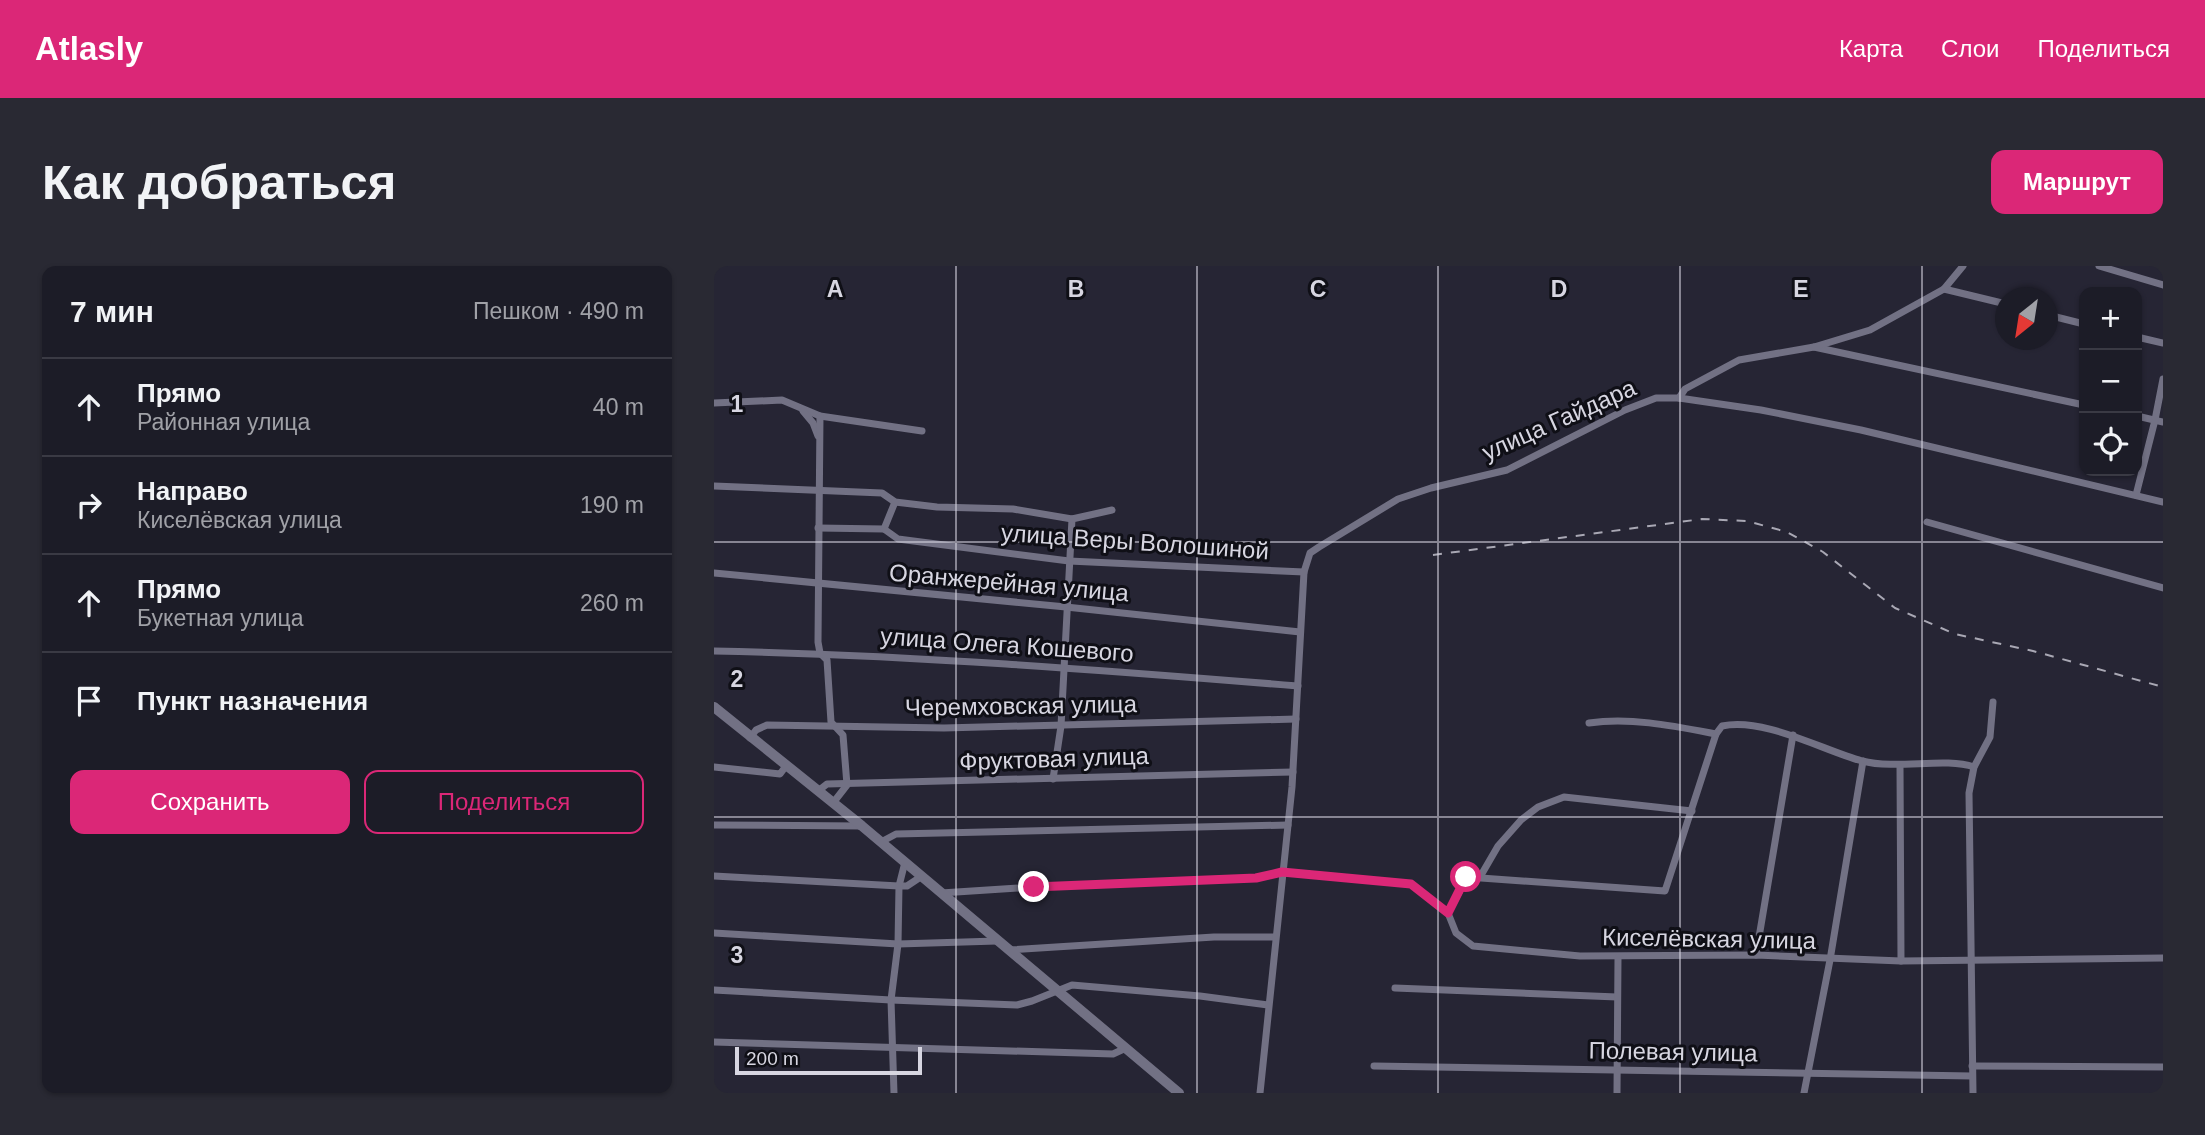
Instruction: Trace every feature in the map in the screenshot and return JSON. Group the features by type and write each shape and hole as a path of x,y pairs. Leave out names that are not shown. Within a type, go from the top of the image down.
{"main road":[{"path":"714,707 862,826 1179,1093"}],"street":[{"path":"1679,398 1685,389 1739,360 1814,347 1870,330 1944,289 1963,266"},
{"path":"2099,266 2163,285"},
{"path":"1944,289 1995,301"},
{"path":"2058,318 2079,323"},
{"path":"2142,338 2163,343"},
{"path":"1814,347 2079,404"},
{"path":"2136,495 2159,421 2163,379"},
{"name":"улица Гайдара","path":"1304,572 1310,553 1398,499 1431,488 1507,470 1636,405 1656,398 1679,398 1761,410 1848,427 2163,502"},
{"path":"714,403 782,400 820,416 922,431"},
{"path":"794,404 805,412 813,423 819,440"},
{"path":"820,416 818,642 820,653 827,660 831,723 843,736 847,785 833,803"},
{"name":"улица Веры Волошиной","path":"714,486 882,493 895,502 937,507 1013,509 1072,519"},
{"path":"818,528 884,529 895,502"},
{"path":"1053,779 1061,726 1072,519 1112,510"},
{"path":"1927,522 2163,588"},
{"name":"улица Веры Волошиной","path":"884,529 898,539 1069,561 1304,572"},
{"path":"1260,1093 1293,772 1304,572"},
{"name":"Оранжерейная улица","path":"714,573 1300,632"},
{"name":"улица Олега Кошевого","path":"714,651 820,653 1065,667 1298,686"},
{"path":"1973,1093 1969,793 1974,767 1990,737 1993,702"},
{"name":"Черемховская улица","path":"750,738 757,730 767,725 1061,726 1296,719"},
{"path":"1589,723 1628,722 1716,734"},
{"path":"1448,913 1466,877 1665,891 1716,734 1723,726 1735,723 1793,735 1863,761 1900,766 1963,764 1974,767"},
{"path":"1756,955 1793,735"},
{"path":"1804,1093 1830,960 1863,761"},
{"path":"714,767 780,774 786,766"},
{"path":"1900,766 1901,961"},
{"name":"Фруктовая улица","path":"818,791 827,784 1293,772"},
{"path":"1479,877 1498,846 1521,820 1538,807 1564,797 1692,811"},
{"path":"714,825 862,826"},
{"path":"881,842 897,834 1288,825"},
{"path":"894,1093 891,1000 898,944 899,886 905,862"},
{"name":"Киселёвская улица","path":"941,893 1256,878 1282,872 1411,884 1448,913 1455,933 1473,946 1618,958 1756,955 1901,961 2163,958"},
{"path":"714,876 907,886 922,876"},
{"path":"714,933 898,944 997,941"},
{"path":"1008,950 1214,937 1275,937"},
{"path":"1617,1093 1618,958"},
{"path":"714,990 1017,1004 1072,985 1268,1004"},
{"path":"1395,988 1617,997"},
{"path":"714,1042 1113,1054 1126,1048"},
{"name":"Полевая улица","path":"1374,1066 1972,1076"},
{"path":"1972,1066 2163,1067"}],"railway":[{"path":"1433,555 1702,519 1747,521 1787,532 1823,552 1895,608 1955,634 2033,651 2163,687"}],"route":[{"path":"1034,887 1256,878 1282,872 1411,884 1448,913 1466,877"}]}
